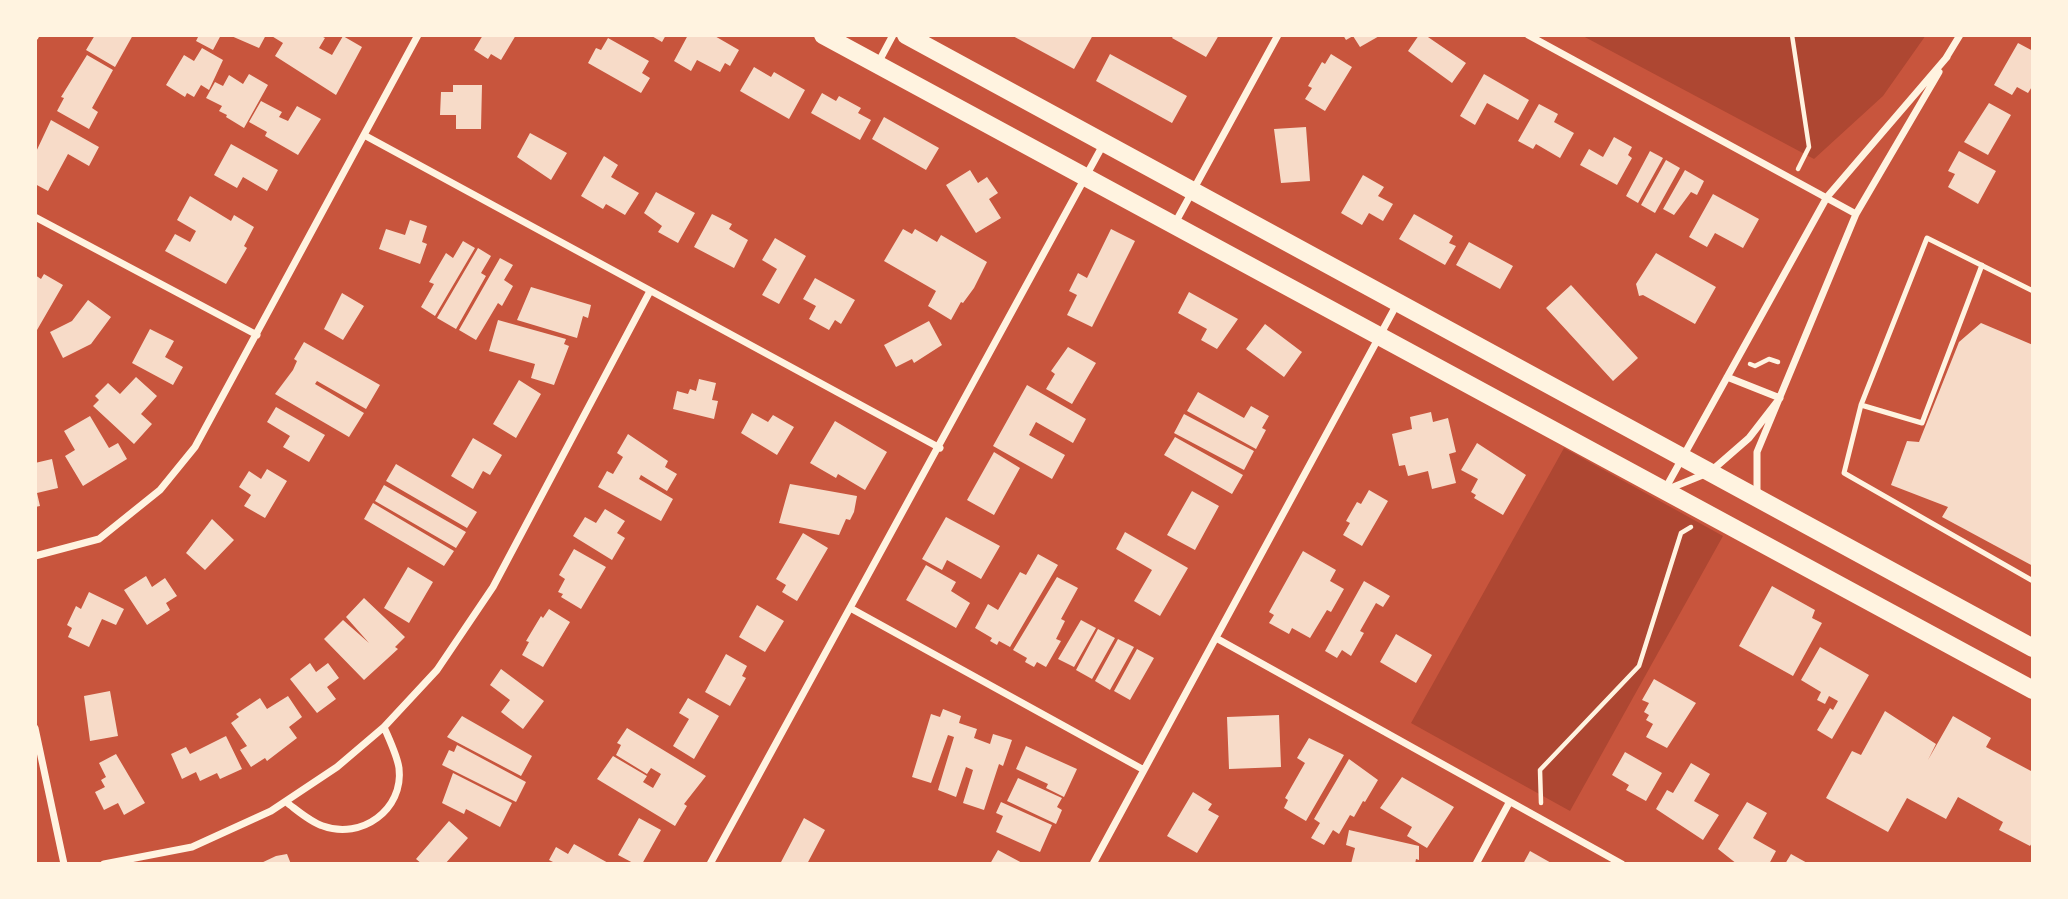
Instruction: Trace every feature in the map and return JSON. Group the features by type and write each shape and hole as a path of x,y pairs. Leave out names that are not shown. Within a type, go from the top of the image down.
{"main road":[{"path":"823,35 1085,178 1381,334 1664,491 2033,690"},
{"path":"906,35 2033,648"}],"street":[{"path":"35,556 99,539 160,490 195,447 418,35"},
{"path":"877,65 893,35"},
{"path":"1174,225 1278,35"},
{"path":"1528,35 1856,214"},
{"path":"1757,498 1757,452 1856,214 1960,35"},
{"path":"1664,491 1827,197 1947,57"},
{"path":"364,135 940,448"},
{"path":"710,864 1105,143"},
{"path":"35,217 257,335"},
{"path":"104,864 192,847 286,802 337,767 384,727 437,670 493,587 649,292"},
{"path":"1093,864 1398,302"},
{"path":"1727,377 1780,398"},
{"path":"1664,491 1710,472 1749,438 1780,398"},
{"path":"852,609 1143,771"},
{"path":"1216,638 1622,864"},
{"path":"286,802 322,826 352,830 378,821 395,795 399,769 384,727"},
{"path":"35,728 64,864"},
{"path":"1476,864 1509,803"}],"lane":[{"path":"2033,291 1927,238 1861,405 1844,473 2033,581"},
{"path":"1861,405 1922,423 1982,265"}],"path":[{"path":"1792,35 1810,148 1793,179"},
{"path":"1748,362 1755,366 1769,359 1778,362"},
{"path":"1542,821 1540,770 1639,666 1681,533 1710,516"}],"shaded area":[{"path":"1581,35 1926,35 1883,96 1814,159"},
{"path":"1564,448 1723,536 1570,811 1411,723"}],"building":[{"path":"95,35 133,35 115,67 86,50"},
{"path":"199,35 221,35 213,50 196,41"},
{"path":"229,35 266,35 259,48"},
{"path":"270,35 319,35 325,38 319,48 332,55 343,36 362,47 336,95 275,56 283,43"},
{"path":"483,35 516,35 501,60 491,54 488,59 474,50"},
{"path":"650,35 666,35 662,42"},
{"path":"688,35 713,35 739,50 730,66 725,63 720,72 697,60 691,71 674,61"},
{"path":"1011,35 1093,35 1074,69"},
{"path":"1174,35 1219,35 1206,57 1172,38"},
{"path":"1343,35 1381,35 1360,47 1353,36 1346,40"},
{"path":"1419,35 1425,35 1466,63 1452,83 1408,51"},
{"path":"608,38 649,61 642,73 650,78 641,93 588,63 596,48 601,50"},
{"path":"2018,43 2033,51 2033,85 2028,93 2017,87 2012,95 1994,85"},
{"path":"202,48 223,60 209,90 201,85 194,97 187,93 185,97 166,85 184,55 194,61"},
{"path":"1110,54 1187,96 1172,123 1096,81"},
{"path":"1331,54 1352,67 1325,111 1305,99 1312,88 1308,86 1322,62 1325,64"},
{"path":"87,55 113,70 92,108 98,112 89,129 57,111 64,98 61,97"},
{"path":"754,67 771,77 774,72 805,90 789,119 740,91"},
{"path":"249,74 268,85 244,128 219,111 222,106 206,98 215,82 223,86 229,75 243,84"},
{"path":"1484,74 1529,100 1518,120 1487,103 1475,125 1460,116"},
{"path":"453,85 482,85 481,129 456,129 456,115 440,115 441,92 453,92"},
{"path":"822,93 836,101 839,96 861,108 858,113 871,120 860,140 811,113"},
{"path":"261,101 282,112 279,117 288,121 297,106 321,119 298,155 265,136 267,132 249,122"},
{"path":"1989,103 2011,115 1988,155 1964,142"},
{"path":"1539,104 1558,114 1554,122 1574,133 1560,158 1536,144 1533,149 1518,141"},
{"path":"884,117 939,148 926,170 872,139"},
{"path":"51,120 99,147 89,166 68,154 48,191 35,184 35,154"},
{"path":"1306,127 1310,181 1281,183 1274,129"},
{"path":"530,133 567,153 551,180 517,157"},
{"path":"1614,137 1632,147 1628,155 1632,158 1617,185 1580,165 1589,149 1603,157"},
{"path":"231,144 278,170 267,191 243,177 237,188 214,175"},
{"path":"1650,151 1663,158 1638,203 1626,196"},
{"path":"1959,151 1996,171 1978,204 1948,187 1955,174 1948,171"},
{"path":"604,156 618,165 611,177 639,193 625,215 606,204 603,209 581,196"},
{"path":"1666,160 1680,168 1655,213 1641,205"},
{"path":"970,170 978,183 987,177 998,193 989,199 1001,218 976,233 946,185"},
{"path":"1685,170 1704,181 1697,195 1691,192 1674,215 1663,209"},
{"path":"1363,175 1384,187 1378,196 1393,204 1383,221 1369,213 1362,225 1341,213"},
{"path":"656,192 695,213 678,243 658,232 662,226 644,213"},
{"path":"1713,194 1759,219 1743,248 1715,233 1707,247 1689,237"},
{"path":"190,196 231,221 234,215 254,227 244,246 247,248 226,284 165,251 175,234 190,242 196,231 177,220"},
{"path":"712,214 732,224 729,229 748,240 734,268 694,247"},
{"path":"1414,214 1453,236 1449,243 1456,246 1445,265 1399,239"},
{"path":"410,220 427,226 422,242 427,244 420,264 379,249 386,229 405,235"},
{"path":"903,229 912,234 915,229 937,242 941,235 987,262 974,288 963,303 961,302 951,320 928,306 936,291 884,261"},
{"path":"1111,229 1135,241 1092,327 1067,315 1077,295 1069,291 1078,273 1087,278"},
{"path":"775,238 806,256 779,304 762,295 777,269 762,260"},
{"path":"463,241 475,248 435,316 421,307 434,284 429,282 446,253 453,258"},
{"path":"1469,242 1513,266 1500,289 1456,265"},
{"path":"478,248 491,256 481,273 486,276 456,329 437,318"},
{"path":"1656,253 1716,287 1695,324 1643,295 1639,296 1636,284"},
{"path":"500,258 513,265 504,280 513,286 502,306 498,303 476,340 459,330"},
{"path":"44,274 63,285 37,330 35,275 41,279"},
{"path":"815,278 855,300 841,324 835,320 829,330 809,319 816,306 803,299"},
{"path":"1571,285 1638,358 1613,381 1546,308"},
{"path":"531,287 591,305 588,318 583,316 577,338 517,320"},
{"path":"1189,292 1238,319 1217,349 1201,340 1207,329 1178,313"},
{"path":"342,293 364,306 343,340 324,329"},
{"path":"88,300 111,317 91,344 63,358 50,332 72,321"},
{"path":"498,320 566,339 564,344 569,346 554,385 531,378 535,364 489,351"},
{"path":"929,321 942,345 914,363 912,359 896,367 884,345"},
{"path":"1981,323 2033,345 2033,566 1942,517 1948,507 1891,485 1907,441 1919,442 1959,342"},
{"path":"1265,324 1302,352 1284,377 1246,349"},
{"path":"150,329 174,341 165,357 183,367 173,385 132,363"},
{"path":"304,342 380,385 366,409 317,381 315,384 364,413 349,437 275,394 293,370 297,361 294,359"},
{"path":"1068,347 1096,363 1072,404 1046,389 1055,374 1051,371"},
{"path":"136,377 157,396 141,414 152,424 134,444 93,406 99,400 95,396 108,383 120,394"},
{"path":"699,379 716,383 712,400 718,401 714,419 673,409 677,391 688,394 690,389 696,391"},
{"path":"519,380 541,394 516,438 493,424"},
{"path":"1027,385 1086,419 1073,443 1036,422 1029,435 1065,455 1052,479 993,446"},
{"path":"1198,392 1244,418 1251,406 1269,416 1262,428 1266,430 1256,449 1187,411"},
{"path":"276,407 325,435 309,462 283,447 290,436 267,422"},
{"path":"1431,412 1433,422 1448,418 1456,452 1449,454 1456,483 1432,489 1428,471 1408,476 1405,465 1399,466 1392,434 1412,429 1410,417"},
{"path":"752,413 768,422 773,415 794,427 777,455 741,433"},
{"path":"1184,414 1254,451 1244,470 1174,433"},
{"path":"90,416 109,448 118,443 127,459 83,486 65,456 75,450 64,431"},
{"path":"835,421 887,452 865,490 838,474 836,478 810,463"},
{"path":"628,434 668,461 665,467 677,474 667,491 641,475 639,479 673,499 661,521 598,487 607,471 613,474 623,457 617,453"},
{"path":"1175,437 1243,475 1232,494 1164,455"},
{"path":"473,438 502,455 490,475 483,471 473,489 451,476"},
{"path":"1477,443 1526,475 1503,515 1474,498 1476,495 1471,492 1478,479 1461,470"},
{"path":"994,452 1020,468 994,515 967,500"},
{"path":"52,459 58,488 37,493 40,506 35,507 35,463"},
{"path":"396,464 477,512 467,528 386,481"},
{"path":"267,469 287,481 265,518 244,506 251,495 239,487 249,471 261,479"},
{"path":"790,484 857,496 854,512 850,520 846,519 839,535 779,523"},
{"path":"384,485 466,532 456,548 375,501"},
{"path":"1369,490 1388,501 1362,546 1343,535 1350,523 1346,521 1357,502 1361,504"},
{"path":"1192,491 1219,506 1195,550 1167,535"},
{"path":"373,503 454,551 444,566 364,519"},
{"path":"605,509 625,521 617,533 625,538 612,560 573,536 585,517 596,523"},
{"path":"946,517 1000,546 981,579 947,560 942,570 922,559"},
{"path":"212,519 234,540 205,570 186,553"},
{"path":"1125,532 1188,568 1160,616 1134,601 1152,570 1116,549"},
{"path":"803,533 828,548 797,601 782,592 786,585 776,579"},
{"path":"574,549 606,567 581,609 561,597 563,594 558,592 565,579 559,575"},
{"path":"1303,551 1336,570 1330,581 1344,589 1331,612 1327,610 1310,638 1292,628 1289,634 1269,623 1274,615 1269,612"},
{"path":"1038,554 1058,565 1010,647 999,641 997,645 990,641 992,638 975,628 988,604 998,610 1020,572 1026,575"},
{"path":"926,565 956,582 951,591 970,603 956,628 906,600"},
{"path":"408,567 433,582 409,623 384,608"},
{"path":"146,576 152,587 165,578 177,596 166,603 170,610 147,625 124,590"},
{"path":"1057,577 1078,588 1061,619 1065,621 1056,639 1061,641 1046,667 1037,662 1034,667 1025,662 1027,658 1013,650"},
{"path":"1364,581 1390,596 1383,607 1376,603 1360,631 1364,633 1351,656 1342,650 1337,658 1325,651"},
{"path":"1772,586 1815,610 1812,618 1822,623 1793,676 1739,646"},
{"path":"89,592 124,609 116,625 102,619 89,647 68,637 72,628 67,625 76,606 81,609"},
{"path":"364,598 405,637 395,647 398,649 364,680 324,639 343,620 369,643 346,617"},
{"path":"757,605 784,621 765,652 739,637"},
{"path":"549,609 570,622 543,667 522,655 529,642 526,641 541,616 543,618"},
{"path":"1081,620 1096,628 1074,667 1058,659"},
{"path":"1098,629 1115,638 1092,679 1076,670"},
{"path":"1396,634 1432,655 1416,683 1380,662"},
{"path":"1118,639 1134,647 1110,690 1095,681"},
{"path":"1820,647 1869,675 1832,739 1817,730 1830,708 1833,710 1838,701 1829,696 1825,704 1817,700 1821,692 1801,680"},
{"path":"1137,649 1154,658 1130,700 1114,691"},
{"path":"726,654 747,666 742,676 746,678 730,706 705,692"},
{"path":"310,663 316,672 328,663 339,678 327,687 336,699 317,713 290,679"},
{"path":"501,669 544,701 523,729 501,712 510,700 490,685"},
{"path":"1654,679 1696,703 1667,748 1646,737 1653,724 1646,720 1649,715 1644,712 1649,703 1642,700"},
{"path":"110,691 118,736 90,741 84,696"},
{"path":"288,696 302,717 289,727 297,738 267,761 265,758 251,767 240,750 247,746 231,723 239,717 236,714 260,698 267,709"},
{"path":"688,698 719,716 694,759 673,746 689,719 679,713"},
{"path":"943,709 961,716 959,723 977,729 974,738 990,744 993,734 1012,740 1003,766 999,764 984,810 963,803 973,770 966,767 956,797 938,790 954,737 948,735 931,783 912,777 931,714 940,717"},
{"path":"1885,711 1936,744 1928,760 1953,716 1991,738 1986,747 2031,771 2033,767 2033,841 2030,846 1999,830 2003,822 1958,797 1946,819 1907,798 1888,832 1826,798 1852,751 1861,755"},
{"path":"1279,715 1281,767 1229,769 1227,717"},
{"path":"462,716 532,756 521,776 447,737"},
{"path":"627,728 706,776 684,804 687,806 675,826 597,779 613,756 647,776 643,782 653,788 661,774 651,768 647,774 616,755 621,745 617,743"},
{"path":"226,736 242,769 220,779 217,773 200,781 196,772 182,779 171,754 186,747 190,754"},
{"path":"1309,738 1344,755 1306,821 1284,808 1288,800 1285,798 1305,763 1297,758"},
{"path":"457,745 526,782 516,802 442,765 449,750 454,752"},
{"path":"1026,746 1077,769 1064,797 1046,788 1048,784 1016,769"},
{"path":"1625,752 1662,773 1646,801 1626,790 1629,785 1612,775"},
{"path":"116,754 145,803 124,815 118,803 104,810 95,792 105,787 101,780 106,777 99,763"},
{"path":"1349,759 1378,780 1354,817 1350,815 1339,834 1333,830 1324,845 1311,838 1320,823 1314,819"},
{"path":"1691,763 1710,774 1694,801 1719,815 1703,840 1656,809 1667,790 1673,793"},
{"path":"453,773 512,803 500,827 466,809 464,814 442,803"},
{"path":"1402,777 1454,807 1427,848 1407,836 1412,827 1380,808"},
{"path":"1018,778 1062,798 1057,807 1062,810 1056,824 1007,801"},
{"path":"1193,792 1212,804 1208,810 1219,816 1197,853 1167,836"},
{"path":"1001,802 1052,825 1040,852 996,832 1003,816 996,813"},
{"path":"1747,802 1767,813 1753,838 1776,851 1769,864 1737,864 1718,849"},
{"path":"639,818 661,830 642,864 635,864 618,855"},
{"path":"804,818 825,830 807,864 780,864"},
{"path":"449,821 468,838 445,864 422,864 416,859"},
{"path":"1349,830 1419,846 1419,860 1416,859 1415,864 1351,864 1355,848 1346,845"},
{"path":"574,844 610,864 557,864 549,860 556,847 568,854"},
{"path":"998,850 1024,864 990,864"},
{"path":"1530,851 1553,864 1523,864"},
{"path":"287,854 291,864 259,864 276,856"},
{"path":"1791,854 1809,864 1785,864"}]}
